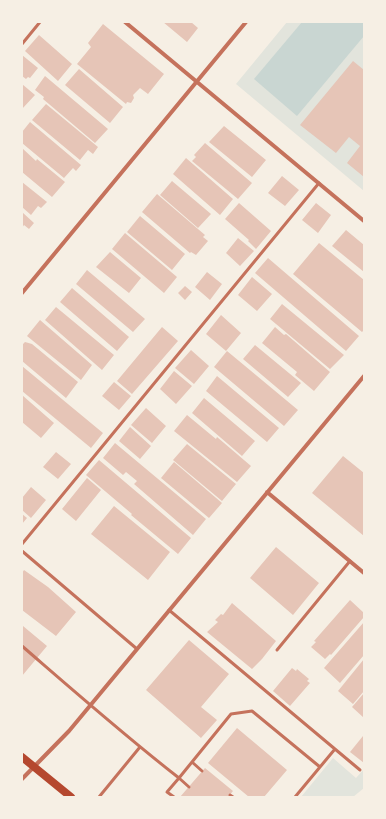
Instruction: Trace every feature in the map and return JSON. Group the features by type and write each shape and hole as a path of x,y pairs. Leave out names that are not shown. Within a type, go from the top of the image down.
{"main road":[{"path":"22,757 71,797"}],"street":[{"path":"125,22 364,221"},
{"path":"22,294 246,22"},
{"path":"22,779 33,766 69,731 364,376"},
{"path":"267,492 364,573"}],"lane":[{"path":"22,44 40,22"},
{"path":"22,544 319,183"},
{"path":"22,551 137,649"},
{"path":"277,650 350,561"},
{"path":"169,610 360,770"},
{"path":"22,646 91,704 113,726 189,787"},
{"path":"174,797 167,792 231,714 252,711 320,767"},
{"path":"99,797 140,747"},
{"path":"295,797 335,749"},
{"path":"192,762 202,771"}],"shaded area":[{"path":"287,22 364,22 364,191 236,84"},
{"path":"302,22 364,22 364,36 297,116 254,79"},
{"path":"333,758 356,778 364,769 364,788 353,797 301,797"}],"building":[{"path":"163,22 191,22 198,28 187,42"},
{"path":"103,24 164,74 148,94 140,88 133,95 134,98 131,103 127,102 126,104 77,64 91,47 88,43"},
{"path":"39,35 72,64 58,81 25,51"},
{"path":"22,55 38,68 30,78 28,77 26,79 22,76"},
{"path":"353,61 364,70 364,177 347,163 360,146 349,137 336,153 300,125"},
{"path":"79,69 123,107 110,123 65,85"},
{"path":"45,76 108,129 95,143 43,99 44,97 35,90"},
{"path":"22,84 35,95 22,109"},
{"path":"46,104 98,147 93,154 88,150 80,160 32,120"},
{"path":"30,122 81,165 76,171 73,168 64,178 22,143 22,132"},
{"path":"224,126 266,160 252,177 209,142"},
{"path":"205,143 252,183 238,199 192,161 196,157 194,155"},
{"path":"22,148 36,161 37,159 65,182 52,197 22,172"},
{"path":"186,158 233,199 220,215 173,174"},
{"path":"282,176 299,190 285,206 268,193"},
{"path":"172,181 211,214 198,228 160,195"},
{"path":"22,182 47,202 41,208 38,206 31,215 22,207"},
{"path":"157,194 205,235 203,237 208,241 196,255 191,252 190,253 142,212"},
{"path":"239,203 271,231 256,249 248,241 249,240 225,219"},
{"path":"316,203 331,215 318,233 302,220"},
{"path":"22,212 34,223 29,229 24,225 22,228"},
{"path":"140,216 185,254 172,270 127,232"},
{"path":"346,230 364,245 364,272 332,246"},
{"path":"125,233 177,277 164,293 112,249"},
{"path":"238,238 254,251 240,266 226,253"},
{"path":"319,243 364,280 364,330 362,332 293,274"},
{"path":"110,252 141,278 129,293 96,267"},
{"path":"268,258 359,336 346,351 255,273"},
{"path":"87,270 145,319 133,332 76,284"},
{"path":"207,272 222,284 210,300 195,287"},
{"path":"252,277 272,294 257,311 238,295"},
{"path":"185,286 192,292 185,300 178,293"},
{"path":"72,288 129,337 117,351 60,302"},
{"path":"282,304 344,355 330,369 270,319"},
{"path":"56,307 114,355 102,370 45,320"},
{"path":"221,315 241,333 226,351 206,334"},
{"path":"40,320 92,365 81,380 27,336"},
{"path":"162,327 178,341 132,394 117,381"},
{"path":"275,327 284,335 286,334 330,372 314,391 295,375 297,372 262,343"},
{"path":"25,342 32,344 78,382 66,398 22,361 22,345"},
{"path":"255,345 301,383 288,397 243,359"},
{"path":"191,350 209,366 194,384 175,368"},
{"path":"227,351 298,410 284,426 214,367"},
{"path":"22,366 103,433 91,448 22,391"},
{"path":"174,371 192,386 176,404 160,389"},
{"path":"217,376 279,428 267,442 206,391"},
{"path":"114,382 131,396 119,410 102,396"},
{"path":"22,395 54,423 41,438 22,422"},
{"path":"204,398 255,441 242,456 192,413"},
{"path":"146,408 166,426 152,443 131,425"},
{"path":"187,415 216,439 217,437 251,466 237,482 174,431"},
{"path":"130,427 151,446 140,459 119,441"},
{"path":"115,443 206,519 193,535 134,484 137,481 126,472 123,475 103,458"},
{"path":"187,444 236,484 222,501 173,460"},
{"path":"56,452 71,464 58,479 43,467"},
{"path":"343,456 364,473 364,536 312,493"},
{"path":"99,460 191,538 178,554 86,475"},
{"path":"174,462 222,503 209,518 161,478"},
{"path":"87,478 101,490 76,521 62,509"},
{"path":"31,487 46,500 31,518 22,510 22,498"},
{"path":"114,506 170,552 148,580 91,534"},
{"path":"22,514 27,518 22,524"},
{"path":"276,547 319,583 293,615 250,578"},
{"path":"24,570 48,587 76,612 56,636 22,610 22,573"},
{"path":"350,600 364,613 364,617 331,655 330,654 325,659 311,647 316,642 314,641"},
{"path":"232,603 276,641 252,669 207,632 218,622 215,620 221,614 223,615"},
{"path":"364,622 364,655 340,683 324,668"},
{"path":"23,626 47,646 22,676 22,628"},
{"path":"189,640 229,674 201,707 217,720 201,738 146,690"},
{"path":"364,659 364,691 353,704 338,691"},
{"path":"292,668 296,671 297,669 309,679 307,681 310,683 290,706 273,691"},
{"path":"364,693 364,718 352,707"},
{"path":"237,728 287,770 264,797 249,797 208,763"},
{"path":"363,736 364,737 364,763 350,752"},
{"path":"205,768 233,791 228,797 180,797"}]}
